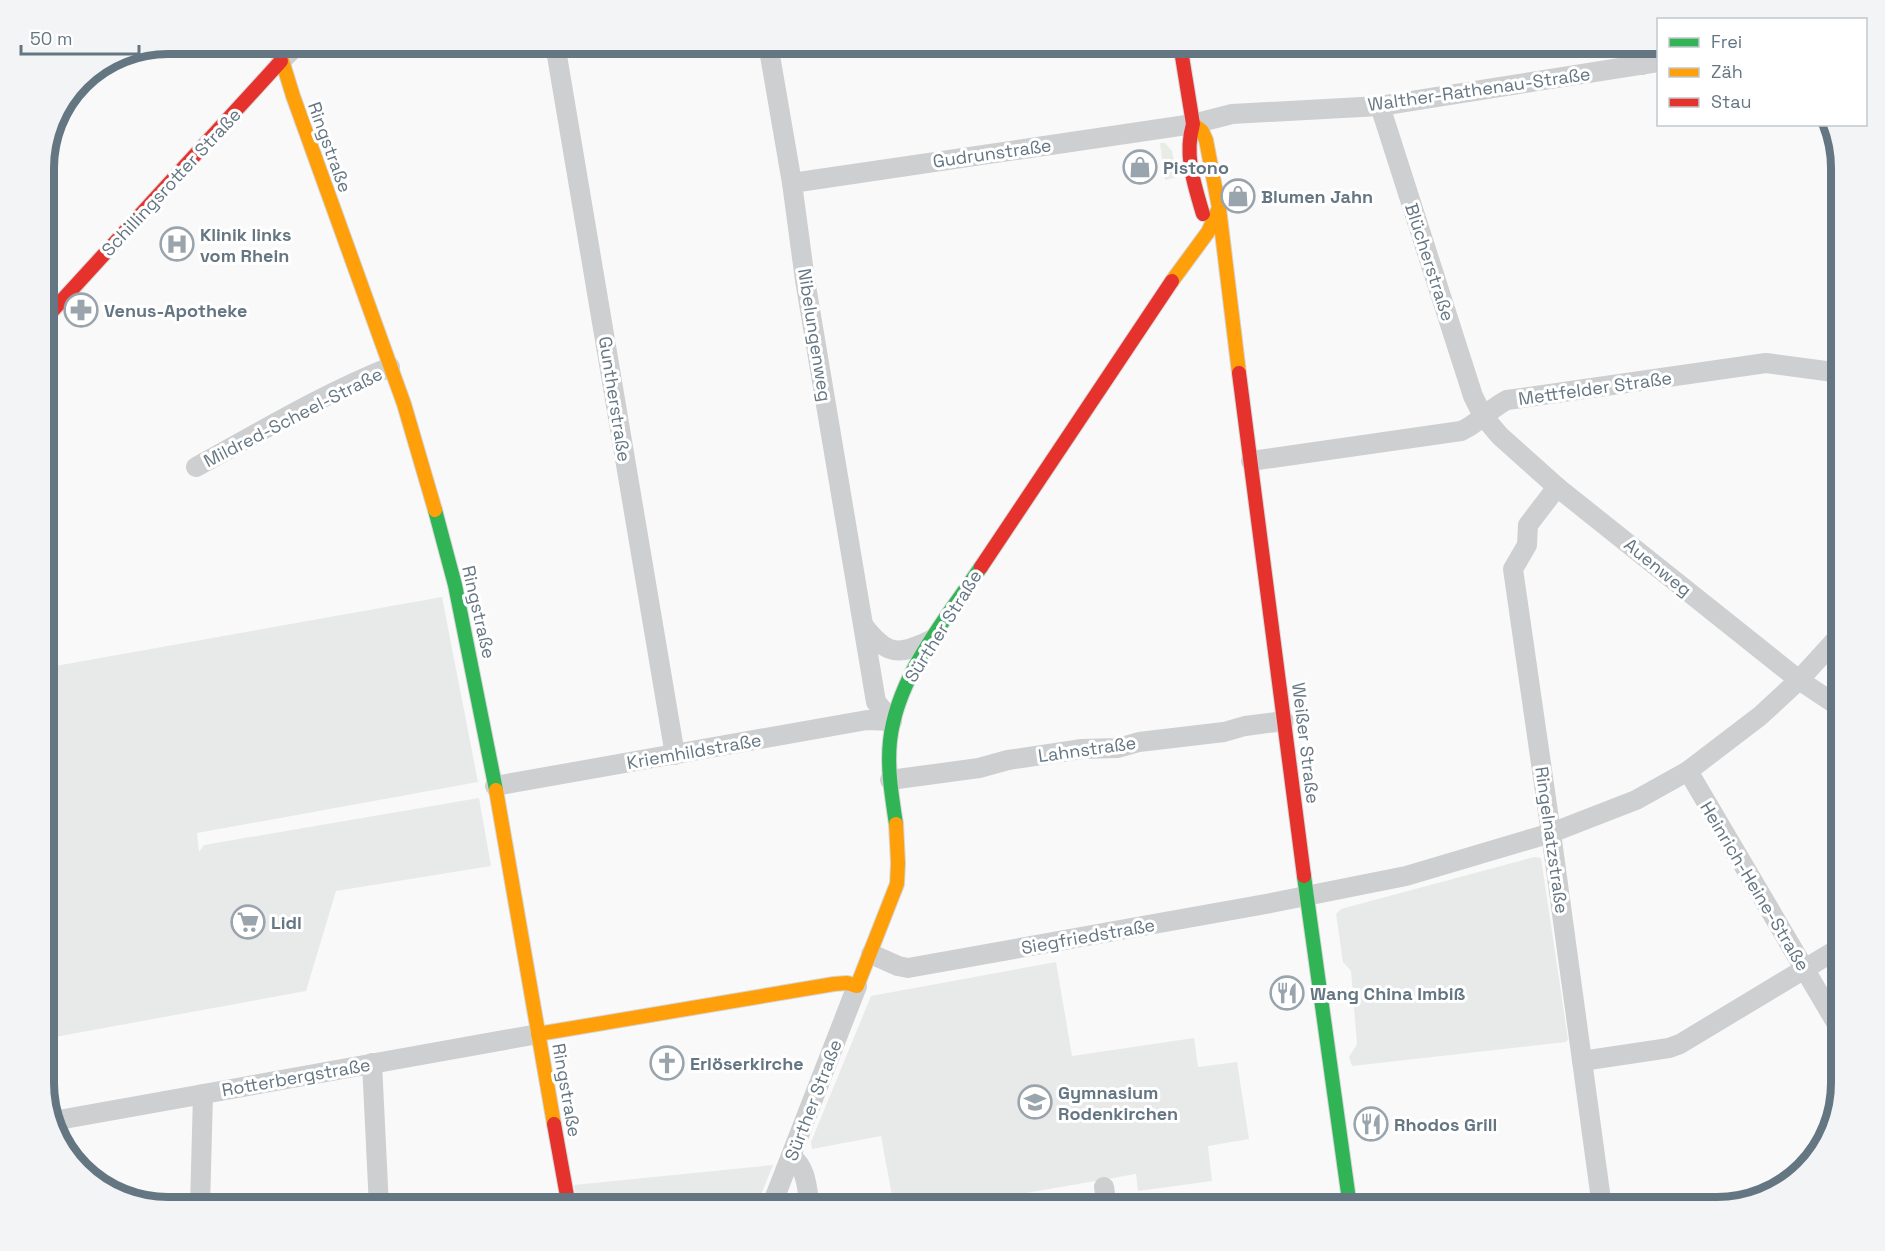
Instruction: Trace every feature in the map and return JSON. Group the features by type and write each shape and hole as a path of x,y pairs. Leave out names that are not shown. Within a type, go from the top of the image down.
{"street":[{"name":"Schillingsrotter Straße","path":"54,309 277,54"},
{"name":"Ringstraße","path":"280,54 425,472 455,585 478,689 567,1197"},
{"name":"Guntherstraße","path":"557,54 675,755"},
{"name":"Nibelungenweg","path":"770,54 876,702 892,721"},
{"path":"1182,54 1193,124 1189,135 1188,154 1196,189 1192,230 1183,264 1208,264 1228,283"},
{"name":"Walther-Rathenau-Straße","path":"1193,124 1232,114 1380,106 1650,64"},
{"name":"Blücherstraße","path":"1380,106 1473,396 1484,416"},
{"name":"Gudrunstraße","path":"792,183 1193,124"},
{"name":"Weißer Straße","path":"1193,124 1202,131 1206,140 1219,208 1284,721 1348,1197"},
{"name":"Weißer Straße","path":"1196,189 1208,232 1228,283"},
{"name":"Sürther Straße","path":"776,1197 871,954 898,877 898,843 888,744 892,721 900,698 933,639 1183,264 1208,232 1219,208"},
{"name":"Mettfelder Straße","path":"1251,461 1461,431 1475,424 1495,406 1507,400 1766,363 1831,372"},
{"name":"Mildred-Scheel-Straße","path":"196,467 291,416 390,367"},
{"name":"Auenweg","path":"1484,416 1500,436 1557,487 1799,680 1831,701"},
{"name":"Ringelnatzstraße","path":"1557,487 1528,525 1527,545 1513,569 1601,1197"},
{"path":"864,626 878,644 894,651 915,648 933,639"},
{"name":"Siegfriedstraße","path":"871,954 897,966 908,968 1406,876 1551,833 1636,800 1688,771 1760,716 1799,680 1831,646"},
{"name":"Kriemhildstraße","path":"495,786 867,720 892,721"},
{"name":"Lahnstraße","path":"890,780 979,768 1008,760 1082,749 1118,748 1139,742 1224,732 1245,726 1284,721"},
{"name":"Heinrich-Heine-Straße","path":"1688,771 1831,1013"},
{"path":"1582,1061 1680,1044 1831,954"},
{"path":"538,1034 834,984 846,983 857,986"},
{"name":"Rotterbergstraße","path":"61,1120 538,1034"},
{"path":"372,1063 378,1197"},
{"path":"200,1197 203,1094"},
{"path":"792,1157 799,1162 806,1180 808,1197"},
{"path":"1104,1187 1105,1197"}],"shaded area":[{"path":"1160,143 1165,143 1172,151 1177,177 1165,180"},
{"path":"442,597 478,782 197,833 199,852 204,845 479,798 491,866 336,891 306,991 54,1037 54,666"},
{"path":"1534,857 1541,858 1568,1039 1566,1042 1352,1066 1349,1057 1357,1044 1351,971 1343,962 1336,914 1341,909"},
{"name":"Gymnasium Rodenkirchen","path":"1056,962 1072,1056 1194,1038 1198,1067 1237,1062 1249,1139 1208,1146 1212,1181 1138,1191 1136,1174 1009,1197 892,1197 881,1136 812,1149 811,1142 871,996"},
{"path":"773,1165 760,1197 576,1197 574,1185"}],"traffic: fast":[{"path":"435,510 455,585 496,790"},
{"path":"896,824 889,762 894,717 902,694 925,649 981,567"},
{"path":"1304,876 1349,1197"}],"traffic: slow":[{"path":"280,54 293,96 404,404 435,510"},
{"path":"1193,124 1202,131 1206,140 1219,208 1239,373"},
{"path":"1172,281 1208,232 1219,208"},
{"path":"496,790 554,1124"},
{"path":"538,1034 834,984 847,983 857,986 897,884 896,824"}],"traffic: jam":[{"path":"1182,54 1193,124 1190,136 1191,169 1203,214"},
{"path":"54,309 281,61"},
{"path":"981,567 1172,281"},
{"path":"1239,373 1304,876"},
{"path":"554,1124 567,1197"}],"place":[{"name":"Pistono","path":"1140,167"},
{"name":"Blumen Jahn","path":"1238,196"},
{"name":"Klinik links vom Rhein","path":"177,244"},
{"name":"Venus-Apotheke","path":"81,310"},
{"name":"Lidl","path":"248,922"},
{"name":"Wang China Imbiß","path":"1287,993"},
{"name":"Erlöserkirche","path":"667,1063"},
{"name":"Gymnasium Rodenkirchen","path":"1035,1102"},
{"name":"Rhodos Grill","path":"1371,1124"}]}
